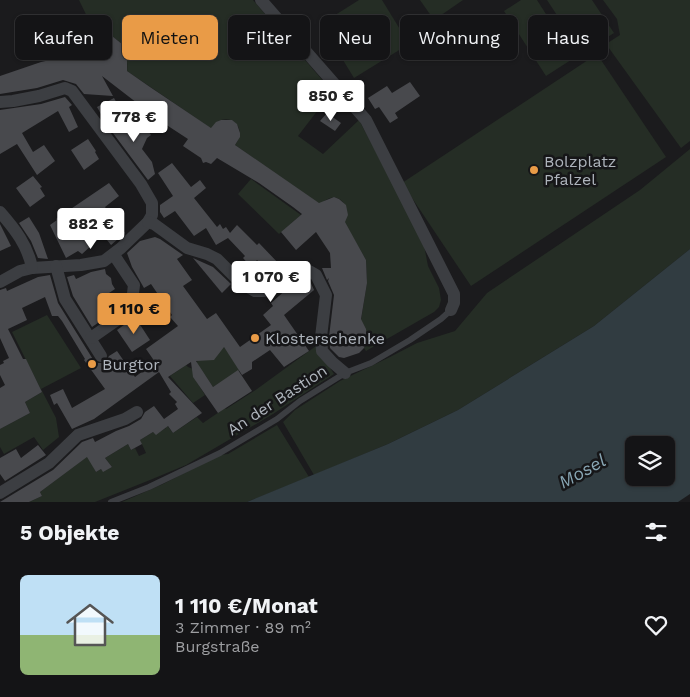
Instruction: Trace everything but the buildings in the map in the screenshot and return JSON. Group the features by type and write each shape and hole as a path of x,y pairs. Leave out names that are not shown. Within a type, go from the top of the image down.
{"street":[{"path":"261,0 366,120 454,294 454,303 451,310"},
{"path":"0,102 30,98 65,88 72,91 141,184 152,203 152,215 148,222 114,255 104,261 94,264 32,268 20,271 0,282"},
{"path":"0,212 19,236 29,255 32,268"},
{"path":"148,222 154,224 187,248 217,259 240,282 255,291 264,291 297,274 309,271 316,275 326,295 321,337 322,351 345,373"},
{"path":"91,338 131,310 134,285 114,255"},
{"path":"56,266 66,299 101,356"},
{"path":"0,493 48,463 78,435 125,419 137,412"}],"lane":[{"name":"An der Bastion","path":"111,502 149,487 220,453 277,419 300,401 345,373 371,363 402,345 441,319 451,310"}],"shaded area":[{"path":"79,0 253,0 266,15 228,15 228,60 305,60 331,90 328,97 298,136 323,154 359,120 423,240 428,266 439,288 441,300 439,307 434,312 366,351 364,348 367,333 361,320 367,283 366,260 344,222 346,209 341,200 331,198 321,205 235,145 240,131 233,121 228,119 222,120 212,129 127,71 127,60 218,60 218,15 122,15 122,46 112,38 112,15 86,15"},
{"path":"359,0 382,0 400,29 400,50 390,56 390,15 335,15"},
{"path":"420,0 463,0 441,15 430,15"},
{"path":"521,0 537,0 547,15 528,15 528,48 518,33 518,15 507,15 504,11"},
{"path":"547,0 592,0 602,15 557,15"},
{"path":"603,0 690,0 690,141 681,148 608,47 608,43 620,35 617,19"},
{"path":"608,24 614,33 608,37"},
{"path":"343,60 383,60 354,78"},
{"path":"536,60 571,60 546,76"},
{"name":"Bolzplatz Pfalzel","path":"588,60 601,60 666,157 471,286 402,183"},
{"path":"690,149 690,249 594,326 458,410 388,444 314,475 283,422 295,410 340,381 417,343 455,331 487,293 640,190"},
{"path":"251,179 301,215 279,234 238,194"},
{"path":"47,315 81,368 41,389 56,418 59,437 43,450 34,437 4,454 0,447 0,429 30,413 25,402 42,392 12,332"},
{"path":"220,341 240,370 213,387 205,375 196,381 205,395 193,403 170,376 186,365 193,369 198,360 215,358"},
{"path":"316,346 334,374 273,414 186,465 95,502 29,502 42,496 40,492 88,456 96,472 101,469 103,471 112,467 105,458 128,444 131,450 135,448 139,456 146,453 140,440 153,432 156,434 166,428 166,424 173,433 197,417 203,423 257,389"},
{"path":"277,425 309,477 247,502 122,502 220,455 228,454"}],"water":[{"name":"Mosel","path":"690,249 690,494 678,502 247,502 388,444 458,410 594,326"}],"place":[{"name":"Bolzplatz Pfalzel","path":"534,170"},
{"name":"Klosterschenke","path":"255,338"},
{"name":"Burgtor","path":"92,364"}]}
